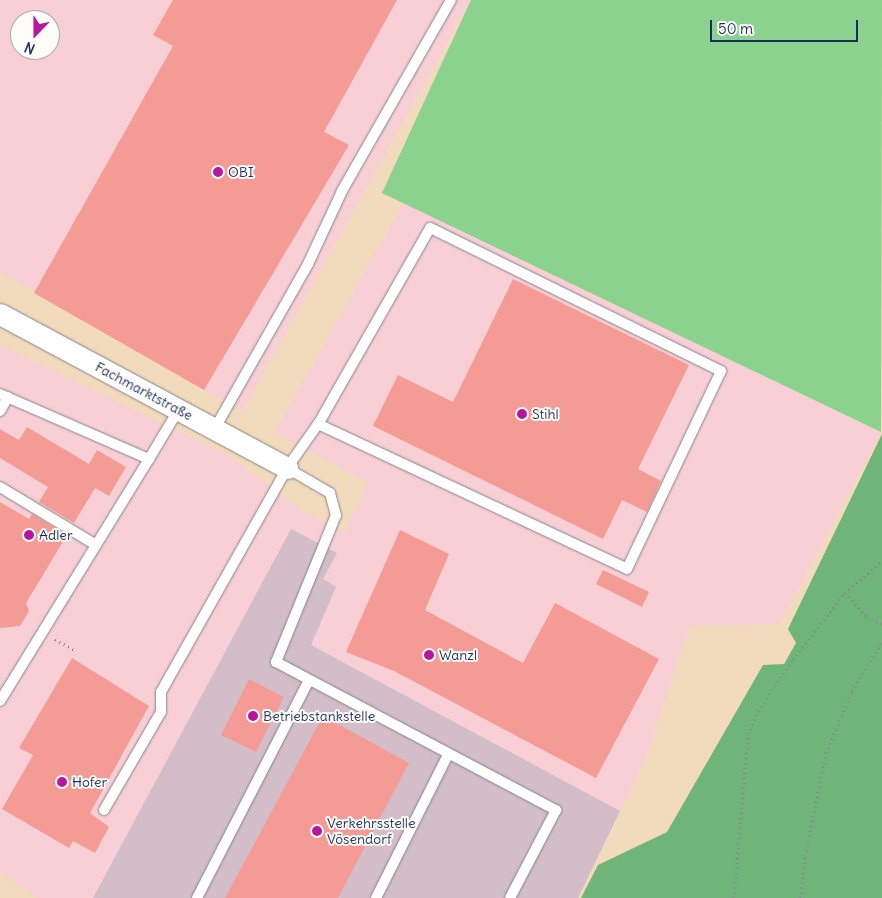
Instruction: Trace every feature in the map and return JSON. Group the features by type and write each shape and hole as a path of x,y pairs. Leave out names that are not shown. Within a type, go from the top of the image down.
{"street":[{"name":"Fachmarktstraße","path":"0,314 287,468"}],"lane":[{"path":"215,428 308,264 342,191 451,0"},
{"path":"104,810 161,712 161,692 287,468 318,424 430,228 721,371 628,569 318,424"},
{"path":"0,411 4,395 149,459"},
{"path":"0,701 179,410"},
{"path":"287,468 330,493 336,515 276,662 308,682 556,810 510,898"},
{"path":"0,486 96,545"},
{"path":"197,898 308,682"},
{"path":"376,898 448,755"}],"path":[{"path":"734,898 748,734 758,711 793,659 845,593 882,561"},
{"path":"845,593 867,617 882,624"},
{"path":"801,898 805,856 826,753 852,691 882,642"},
{"path":"64,645 76,651"}],"shaded area":[{"path":"0,0 471,0 242,412 0,272"},
{"path":"403,203 881,432 780,624 689,626 647,756 578,898 37,898 0,873 0,345 226,454 302,510 344,533 368,483 274,433"},
{"name":"Verkehrsstelle Vösendorf","path":"291,529 337,553 323,579 336,587 311,645 620,811 578,898 93,898"}],"green space":[{"path":"471,0 882,0 881,432 382,193"},
{"path":"882,434 882,898 581,898 598,865 667,832 763,665 784,664 796,643 788,629"}],"building":[{"name":"OBI","path":"173,0 397,0 324,132 349,145 204,390 34,293 173,46 153,35"},
{"name":"Stihl","path":"513,279 689,365 638,469 661,481 647,512 622,500 603,539 373,426 398,375 453,402"},
{"path":"27,427 89,464 97,450 126,467 109,496 95,488 74,523 39,502 48,487 0,458 0,429 19,440"},
{"path":"0,502 29,519 32,514 67,535 26,603 29,611 20,626 0,628"},
{"name":"Wanzl","path":"400,530 449,554 425,610 523,663 555,603 659,659 596,778 394,671 346,652"},
{"path":"603,570 649,592 642,607 596,584"},
{"name":"Hofer","path":"72,658 149,706 90,813 109,827 95,853 73,841 69,848 2,809 33,755 19,748"},
{"name":"Betriebstankstelle","path":"249,679 284,697 256,752 221,735"},
{"name":"Verkehrsstelle Vösendorf","path":"323,716 409,763 338,898 225,898"}],"place":[{"name":"OBI","path":"218,172"},
{"name":"Stihl","path":"522,414"},
{"name":"Adler","path":"29,535"},
{"name":"Wanzl","path":"429,655"},
{"name":"Betriebstankstelle","path":"253,716"},
{"name":"Hofer","path":"62,782"},
{"name":"Verkehrsstelle Vösendorf","path":"317,831"}]}
